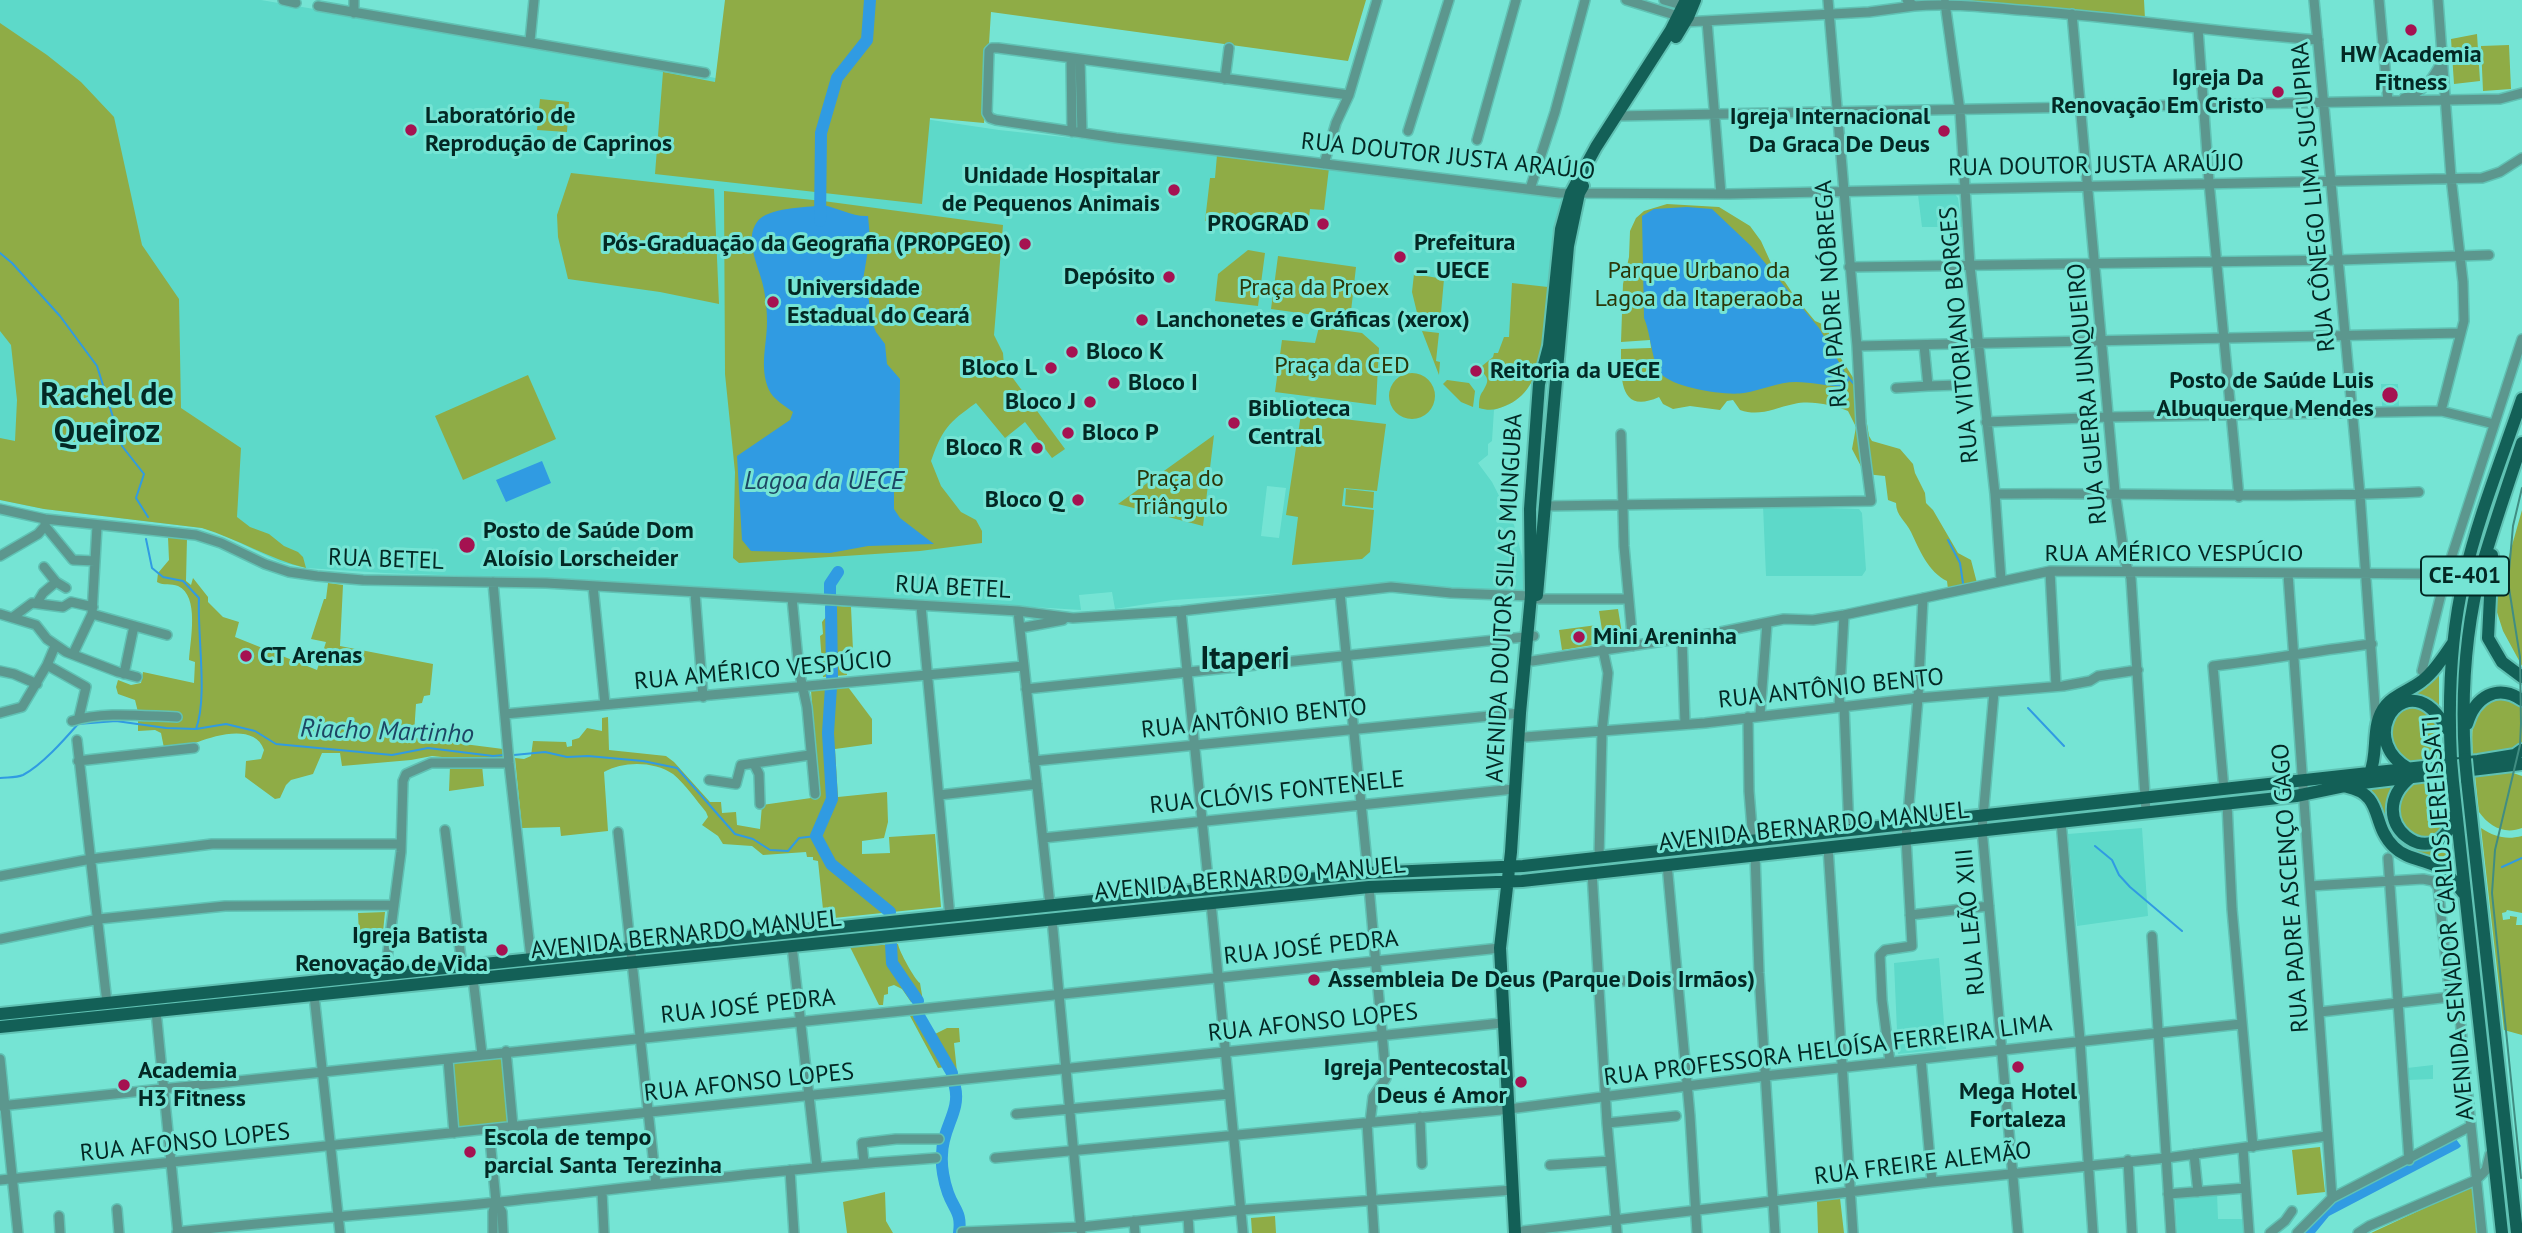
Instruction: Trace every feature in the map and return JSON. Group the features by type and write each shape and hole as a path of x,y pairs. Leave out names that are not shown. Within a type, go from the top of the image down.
{"main road":[{"name":"AVENIDA DOUTOR SILAS MUNGUBA","path":"1534,597 1530,509 1539,388 1549,346 1561,229 1575,193 1686,9"},
{"name":"AVENIDA DOUTOR SILAS MUNGUBA","path":"1513,866 1514,789 1520,713 1545,506 1575,193"},
{"path":"1539,388 1548,393 1546,416 1551,428"},
{"name":"AVENIDA SENADOR CARLOS JEREISSATI","path":"2502,1233 2449,731 2453,642 2465,577 2487,500 2522,399"},
{"name":"AVENIDA SENADOR CARLOS JEREISSATI","path":"2517,1233 2467,780 2471,760 2463,734 2464,679 2469,633 2482,569 2522,443"},
{"path":"1530,509 1545,506"},
{"path":"2496,521 2491,560 2488,638 2502,662 2522,677"},
{"name":"AVENIDA DOUTOR SILAS MUNGUBA","path":"1520,1232 1503,1023 1500,948 1513,866 1532,661 1531,636"},
{"path":"2370,773 2376,751 2376,724 2386,705 2422,681 2436,667 2453,642"},
{"path":"2463,734 2472,708 2486,697 2506,693 2522,700"},
{"path":"2449,731 2426,704 2407,702 2398,706 2385,724 2389,751 2410,773 2395,795 2393,808 2394,820 2404,838 2421,844 2438,840 2451,827 2456,809"},
{"name":"AVENIDA BERNARDO MANUEL","path":"1024,915 1050,905 1210,896 1600,857 1828,846 1907,831 2145,797 2224,790 2343,786 2471,760 2515,755 2522,750"},
{"name":"AVENIDA BERNARDO MANUEL","path":"1983,822 2061,821 2146,812 2227,803 2370,773 2410,773 2522,764"},
{"path":"2343,786 2360,790 2370,797 2380,828 2394,847 2410,858 2439,868 2465,896"},
{"name":"AVENIDA BERNARDO MANUEL","path":"1369,880 1511,881 1667,864 1849,830 1907,831"},
{"name":"AVENIDA DOUTOR SILAS MUNGUBA","path":"1511,881 1507,962 1513,1189 1520,1232"},
{"name":"AVENIDA BERNARDO MANUEL","path":"0,1027 70,1013 156,1011 792,946 1024,915 1052,919 1210,896"},
{"name":"AVENIDA BERNARDO MANUEL","path":"70,1013 107,1003 631,947 950,917 997,918"},
{"path":"690,942 691,956"},
{"name":"AVENIDA BERNARDO MANUEL","path":"0,1014 55,1015"}],"street":[{"path":"283,0 296,3"},
{"path":"342,0 342,11"},
{"path":"354,0 354,13"},
{"path":"530,41 534,0"},
{"path":"1324,164 1336,123 1349,95 1377,0"},
{"path":"1408,131 1449,0"},
{"path":"1477,140 1516,0"},
{"path":"1530,189 1555,111 1585,0"},
{"path":"1626,0 1686,9"},
{"path":"1664,0 1707,21 1869,12 1910,3 1945,3 2318,40"},
{"name":"RUA PADRE NÓBREGA","path":"1624,503 1871,501 1861,424 1828,0"},
{"name":"RUA CÔNEGO LIMA SUCUPIRA","path":"2315,0 2347,336 2367,574 2376,724"},
{"path":"2379,0 2392,101"},
{"path":"2438,0 2465,320 2441,411"},
{"name":"RUA VITORIANO BORGES","path":"1945,3 1960,111 1970,265 1995,494 2001,580"},
{"path":"317,6 705,72"},
{"name":"RUA GUERRA JUNQUEIRO","path":"2072,14 2115,492 2127,570 2131,578 2146,812"},
{"path":"1707,21 1721,194"},
{"path":"2198,29 2209,182 2239,497"},
{"name":"RUA DOUTOR JUSTA ARAÚJO","path":"1076,59 992,48 989,51 987,113 990,118 1324,164 1575,193 1721,194 2482,178 2500,172 2522,158"},
{"path":"1226,79 1229,48"},
{"path":"1077,132 1076,59 1349,95"},
{"path":"2392,101 2421,90 2433,78 2442,61"},
{"path":"1620,116 2500,99 2522,93"},
{"path":"1849,267 2339,260 2489,255"},
{"path":"1857,346 2461,332"},
{"path":"2422,671 2446,574 2522,339"},
{"path":"1924,345 1928,386"},
{"path":"1896,388 1959,385"},
{"path":"1986,422 2441,411 2494,424"},
{"path":"1621,434 1628,599 1633,646"},
{"path":"1995,494 2115,492 2239,497 2419,492"},
{"path":"1545,506 1624,503"},
{"name":"RUA BETEL","path":"0,509 45,523 196,535 221,543 265,564 289,572 317,576 363,580 593,586 1017,611 1073,618"},
{"path":"0,556 38,534 45,523 73,560 95,561"},
{"path":"73,654 92,611 97,526"},
{"path":"44,568 56,582 66,588"},
{"path":"2050,570 2056,686"},
{"name":"RUA AMÉRICO VESPÚCIO","path":"1532,661 1795,618 1813,620 1844,615 2050,570 2446,574"},
{"name":"RUA PADRE ASCENÇO GAGO","path":"2288,574 2332,1198"},
{"path":"37,603 43,593 56,582"},
{"path":"493,582 509,763 531,958"},
{"path":"593,586 605,704"},
{"name":"RUA BETEL","path":"1020,628 1073,618 1181,611 1374,588 1405,587 1451,593 1628,599"},
{"path":"695,593 704,697"},
{"path":"1340,593 1386,1078 1373,1097 1369,1123 1374,1233"},
{"path":"792,598 807,707 815,794"},
{"path":"1890,1062 1882,1000 1882,952 1912,946 1907,831 1923,598"},
{"path":"13,617 30,603 63,607 75,603 134,626 167,635"},
{"path":"921,606 950,917"},
{"path":"1017,611 1050,905"},
{"path":"1181,611 1243,1233"},
{"path":"0,614 36,625 55,646 137,677"},
{"path":"1844,615 1842,707 1849,830"},
{"path":"1760,715 1767,623"},
{"path":"124,674 134,626"},
{"path":"1026,689 1531,636"},
{"path":"1682,638 1685,724"},
{"path":"2224,790 2213,666 2372,644"},
{"path":"0,713 22,707 37,684 55,646"},
{"path":"1600,857 1602,732 1608,673 1603,650"},
{"path":"47,665 84,685 87,691 76,719 177,718"},
{"name":"RUA AMÉRICO VESPÚCIO","path":"505,714 1024,666"},
{"name":"RUA ANTÔNIO BENTO","path":"1525,737 1602,732 2056,686 2138,670"},
{"path":"0,671 37,684"},
{"name":"RUA LEÃO XIII","path":"1994,692 1983,822 2018,1233"},
{"name":"RUA ANTÔNIO BENTO","path":"1034,761 1520,713"},
{"path":"1748,717 1749,791 1774,1233"},
{"path":"76,740 107,1003"},
{"path":"78,761 194,748"},
{"path":"709,780 737,783 739,767 810,755"},
{"path":"385,974 401,844 403,781 407,772 431,763 509,763"},
{"path":"754,764 759,774 760,804"},
{"path":"939,795 1037,784"},
{"name":"RUA CLÓVIS FONTENELE","path":"1043,838 1514,789"},
{"path":"2227,803 2248,1147 2245,1188 2249,1233"},
{"path":"2061,821 2093,1233"},
{"path":"446,830 462,966"},
{"path":"618,832 656,1184"},
{"path":"0,876 91,859 212,844 401,844"},
{"path":"1828,846 1853,1233"},
{"path":"2388,859 2409,1160"},
{"path":"1667,864 1697,1233"},
{"path":"1592,872 1607,1123 1617,1233"},
{"path":"2309,886 2423,878 2436,884 2439,890 2450,997"},
{"path":"0,939 99,919 225,906 393,905"},
{"path":"1910,915 1989,906"},
{"path":"1052,919 1081,1230"},
{"path":"2152,936 2171,1233"},
{"path":"792,946 817,1167"},
{"name":"RUA JOSÉ PEDRA","path":"3,1105 1500,948"},
{"path":"1599,983 1677,977"},
{"path":"473,978 482,1054"},
{"path":"314,995 340,1233"},
{"path":"2319,1012 2397,1001 2450,997 2456,1001 2482,1233"},
{"path":"156,1011 178,1232 496,1202 817,1167 936,1158"},
{"name":"RUA AFONSO LOPES","path":"0,1181 1503,1023"},
{"name":"RUA PROFESSORA HELOÍSA FERREIRA LIMA","path":"995,1158 1511,1109 1765,1076 2241,1024"},
{"path":"506,1051 513,1127"},
{"path":"0,1059 4,1132 14,1179 18,1233"},
{"path":"448,1059 454,1133"},
{"path":"1921,1059 1931,1182"},
{"path":"1016,1114 1229,1094"},
{"path":"1607,1123 1676,1116"},
{"path":"1420,1117 1422,1164"},
{"path":"2297,1233 2332,1198 2470,1126"},
{"path":"489,1129 496,1202 493,1233"},
{"name":"RUA FREIRE ALEMÃO","path":"1520,1232 1931,1182 2166,1158 2327,1136"},
{"path":"864,1163 862,1143 897,1139 939,1139"},
{"path":"2358,1233 2476,1180 2488,1166 2492,1142"},
{"path":"2194,1154 2198,1192"},
{"path":"2128,1160 2132,1233"},
{"path":"1550,1166 1610,1161"},
{"path":"790,1170 794,1233"},
{"path":"2168,1194 2245,1188"},
{"path":"962,1232 1081,1230 1241,1210 1372,1202 1513,1189"},
{"path":"602,1191 604,1233"},
{"path":"496,1202 502,1212 503,1233"},
{"path":"117,1209 119,1233"},
{"path":"2270,1233 2292,1212"},
{"path":"59,1216 60,1233"},
{"path":"1188,1216 1189,1233"},
{"path":"1134,1222 1135,1233"}],"shaded area":[{"name":"Universidade Estadual do Ceará","path":"0,0 261,0 685,72 918,118 999,130 1501,189 1561,199 1553,230 1543,338 1530,385 1510,404 1494,410 1492,441 1488,444 1488,455 1478,463 1492,482 1514,525 1524,564 1523,592 1446,588 1400,582 1329,590 1173,600 1115,609 1112,592 1079,595 1081,610 606,581 385,573 306,568 280,562 219,533 202,528 44,509 0,500","holes":["1267,486 1286,488 1279,538 1261,536"]},
{"path":"1954,193 1958,198 1962,227 1922,227 1918,195"},
{"name":"Posto de Saúde Luis Albuquerque Mendes","path":"2381,384 2398,384 2399,406 2382,406"},
{"path":"1763,506 1859,509 1862,513 1866,570 1862,576 1766,576"},
{"path":"2142,828 2148,916 2077,926 2068,834"},
{"path":"1939,958 1946,1049 1898,1054 1894,963"},
{"path":"2433,1065 2433,1079 2408,1080 2407,1068"},
{"path":"2217,1192 2218,1219 2243,1219 2244,1233 2177,1233 2175,1194"}],"green space":[{"path":"725,0 1366,0 1348,61 991,12 984,123 930,118 922,204 655,174 663,72 715,82"},
{"path":"1966,0 2144,0 2145,19"},
{"path":"0,23 81,82 114,117 142,245 179,299 181,408 241,448 237,517 250,527 269,534 284,546 298,552 303,557 306,568 279,560 202,528 44,509 0,500 0,438 15,441 17,400 11,345 0,331"},
{"path":"2477,34 2480,81 2454,84 2451,39"},
{"path":"2509,45 2511,89 2483,91 2481,46"},
{"path":"540,99 569,102 567,132 537,130"},
{"path":"1217,155 1329,168 1324,210 1310,209 1307,232 1288,230 1290,215 1276,214 1275,218 1249,215 1248,220 1240,219 1240,225 1205,221 1210,178 1215,178"},
{"path":"571,173 714,189 719,304 660,292 568,279 558,237 557,215"},
{"path":"724,191 1003,225 994,335 1003,353 1004,366 1065,449 1052,458 1025,422 1005,438 976,403 948,427 931,461 941,486 961,512 976,520 982,531 982,543 920,551 739,563 733,558 735,472 725,374"},
{"name":"Parque Urbano da Lagoa da Itaperaoba","path":"1667,204 1719,207 1750,226 1761,241 1776,274 1815,321 1827,326 1832,344 1857,384 1872,441 1900,449 1913,464 1925,493 1926,503 1933,510 1958,553 1971,560 1977,583 1948,589 1947,581 1929,566 1899,515 1896,503 1888,500 1885,476 1865,474 1852,449 1856,427 1848,411 1829,405 1807,403 1754,413 1740,410 1733,400 1727,401 1720,410 1690,406 1673,409 1663,404 1659,397 1636,401 1629,397 1622,382 1621,349 1651,348 1650,340 1621,342 1623,284 1629,257 1630,231 1636,218 1644,211"},
{"path":"1248,250 1265,253 1258,306 1215,301 1218,274"},
{"name":"Praça da Proex","path":"1278,256 1356,267 1350,320 1271,309"},
{"path":"1414,274 1444,279 1440,324 1419,321 1412,292"},
{"path":"1512,283 1548,287 1542,354 1537,371 1519,398 1499,408 1483,409 1479,408 1480,399 1487,381 1481,371 1482,366 1494,353 1498,353 1504,337 1509,337"},
{"name":"Praça da CED","path":"1319,327 1362,333 1379,348 1376,405 1275,392 1282,340 1315,343"},
{"path":"1422,331 1439,333 1436,361 1440,362 1439,375"},
{"path":"1412,373 1428,380 1435,396 1428,412 1412,419 1396,412 1389,396 1396,380"},
{"path":"528,375 556,439 463,480 435,416"},
{"path":"1447,380 1469,383 1475,391 1473,407 1461,402 1443,384"},
{"path":"1301,414 1386,424 1377,491 1344,488 1342,506 1374,510 1370,552 1362,559 1292,565 1298,517 1286,515"},
{"name":"Praça do Triângulo","path":"1214,435 1203,526 1118,504"},
{"path":"1346,489 1374,492 1373,508 1345,505"},
{"path":"2522,510 2522,666 2503,631 2495,606"},
{"path":"168,537 187,538 186,581 191,585 193,578 208,597 208,602 223,617 239,622 235,637 317,670 326,642 311,639 326,599 328,583 343,585 340,646 433,664 430,695 424,696 422,703 416,704 414,734 417,738 503,749 504,759 482,761 432,756 342,766 340,753 322,753 313,774 291,780 280,798 275,799 245,777 246,761 261,759 264,750 253,737 244,734 225,735 164,748 161,733 155,730 138,731 135,700 118,694 118,680 131,685 141,683 143,672 194,683 195,662 189,660 192,620 189,599 185,591 178,586 157,582 158,573 169,560"},
{"path":"827,605 851,607 853,650 845,651 847,675 823,677 820,636 823,634 822,622 826,617"},
{"path":"1618,609 1623,640 1604,643 1599,611"},
{"name":"Mini Areninha","path":"1597,625 1599,644 1562,650 1559,630"},
{"path":"2439,670 2439,708 2399,699"},
{"path":"848,687 872,719 872,744 835,749 838,797 887,792 888,822 884,838 862,841 862,854 890,853 889,837 935,834 941,907 824,919 818,861 807,857 806,852 763,855 752,846 723,844 718,836 702,825 708,817 706,812 682,782 665,770 648,765 629,764 604,772 608,831 561,836 560,827 522,828 515,758 524,759 531,756 533,741 566,742 567,747 572,746 572,740 579,738 587,728 602,731 602,718 608,717 609,750 666,756 710,802 721,802 722,813 736,812 737,825 760,829 762,805 818,797 811,690"},
{"path":"2504,696 2522,706 2522,746 2518,750 2473,758 2472,736 2478,711 2492,700"},
{"path":"2420,705 2437,720 2438,762 2408,762 2398,755 2395,748 2390,726 2401,709"},
{"path":"482,765 484,786 449,791 450,766"},
{"path":"2510,772 2522,776 2522,828 2503,830 2492,825 2479,812 2475,775"},
{"path":"2440,778 2446,827 2432,838 2415,839 2399,822 2398,799 2414,782"},
{"path":"2398,784 2392,792 2407,843 2448,836 2451,871 2421,859 2399,846 2389,833 2378,800 2368,787"},
{"path":"2481,828 2501,837 2522,836 2522,913 2507,910 2502,913 2503,920 2510,919 2510,916 2517,917 2516,925 2522,925 2522,1035 2504,1030"},
{"path":"385,912 383,932 359,934 358,913"},
{"path":"898,944 907,965 920,983 923,1001 911,1002 902,989 894,985 888,987 883,1005 879,1005 850,947"},
{"path":"922,1014 933,1035 947,1028 959,1028 960,1042 954,1043 957,1072 947,1073 945,1067 938,1068 910,1016"},
{"path":"504,1056 511,1123 458,1128 453,1061"},
{"path":"2320,1147 2325,1192 2297,1195 2292,1150"},
{"path":"2470,1187 2473,1188 2478,1233 2371,1233"},
{"path":"885,1192 886,1221 893,1233 847,1233 843,1202"},
{"path":"1840,1198 1844,1233 1818,1233 1817,1201"},
{"path":"1275,1216 1276,1233 1252,1233 1251,1218"}],"water":[{"name":"Lagoa da UECE","path":"823,205 868,216 870,238 862,286 869,300 870,317 885,344 887,364 900,379 899,467 894,490 894,509 900,518 934,544 868,546 830,553 751,551 742,540 737,456 790,420 793,412 773,396 764,373 766,306 752,247 753,230 757,222 769,213"},
{"name":"Parque Urbano da Lagoa da Itaperaoba","path":"1654,209 1712,209 1751,246 1819,328 1847,376 1849,381 1844,386 1789,382 1744,393 1725,393 1688,387 1661,374 1644,318 1642,216"},
{"path":"542,461 551,483 506,502 496,480"},
{"path":"2456,1139 2461,1146 2459,1148 2329,1216 2315,1233 2301,1233 2330,1204"}],"waterway":[{"path":"820,221 821,133 837,78 867,40 870,0"},
{"path":"0,253 60,316 97,366 122,446 144,474 136,498 148,517"},
{"path":"1847,376 1854,384"},
{"path":"146,539 152,568 163,577 183,581 199,598 202,683 196,729"},
{"path":"1948,540 1960,563 1963,583"},
{"path":"830,595 830,584 838,572"},
{"path":"831,607 832,677"},
{"path":"831,687 828,733 832,799 816,836 831,864 890,912"},
{"path":"2028,708 2064,746"},
{"name":"Riacho Martinho","path":"0,778 20,776 30,771 78,724 116,721 196,729 226,724 255,731 276,744 392,755 428,748 504,755"},
{"name":"Riacho Martinho","path":"514,755 545,752 567,757 588,756 643,761 677,768 735,834 753,839 770,850 788,851 799,838 816,836"},
{"path":"2095,846 2112,860 2119,875 2130,887 2182,931"},
{"path":"2502,867 2522,858"},
{"path":"891,944 892,963 918,1001"},
{"path":"919,1016 952,1073"},
{"path":"955,1087 956,1104 945,1136 942,1159 947,1189 958,1216 959,1233"}],"tram line":[{"path":"2521,1178 2492,893 2495,850 2520,745 2520,657 2508,582 2513,526 2522,488"}],"place":[{"name":"HW Academia Fitness","path":"2411,30"},
{"name":"Igreja Da Renovação Em Cristo","path":"2278,92"},
{"name":"Laboratório de Reprodução de Caprinos","path":"411,130"},
{"name":"Igreja Internacional Da Graca De Deus","path":"1944,131"},
{"name":"Unidade Hospitalar de Pequenos Animais","path":"1174,190"},
{"name":"PROGRAD","path":"1323,224"},
{"name":"Pós-Graduação da Geografia (PROPGEO)","path":"1025,244"},
{"name":"Prefeitura – UECE","path":"1400,257"},
{"name":"Depósito","path":"1169,277"},
{"name":"Universidade Estadual do Ceará","path":"773,302"},
{"name":"Lanchonetes e Gráficas (xerox)","path":"1142,320"},
{"name":"Bloco K","path":"1072,352"},
{"name":"Bloco L","path":"1051,368"},
{"name":"Reitoria da UECE","path":"1476,371"},
{"name":"Bloco I","path":"1114,383"},
{"name":"Posto de Saúde Luis Albuquerque Mendes","path":"2390,395"},
{"name":"Bloco J","path":"1090,402"},
{"name":"Biblioteca Central","path":"1234,423"},
{"name":"Bloco P","path":"1068,433"},
{"name":"Bloco R","path":"1037,448"},
{"name":"Bloco Q","path":"1078,500"},
{"name":"Posto de Saúde Dom Aloísio Lorscheider","path":"467,545"},
{"name":"Mini Areninha","path":"1579,637"},
{"name":"CT Arenas","path":"246,656"},
{"name":"Igreja Batista Renovação de Vida","path":"502,950"},
{"name":"Assembleia De Deus (Parque Dois Irmãos)","path":"1314,980"},
{"name":"Mega Hotel Fortaleza","path":"2018,1067"},
{"name":"Igreja Pentecostal Deus é Amor","path":"1521,1082"},
{"name":"Academia H3 Fitness","path":"124,1085"},
{"name":"Escola de tempo parcial Santa Terezinha","path":"470,1152"}],"district":[{"name":"Rachel de Queiroz","path":"107,414"},
{"name":"Itaperi","path":"1245,660"}]}
